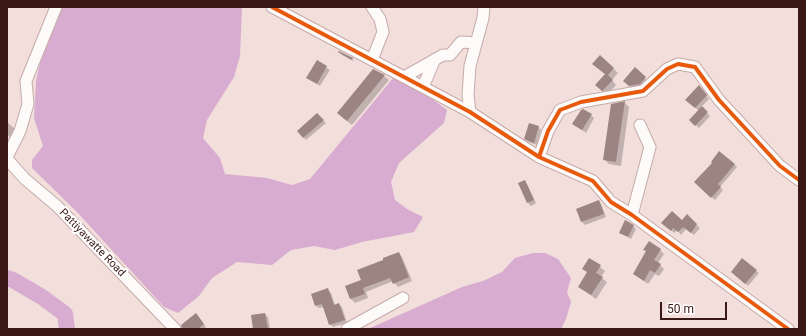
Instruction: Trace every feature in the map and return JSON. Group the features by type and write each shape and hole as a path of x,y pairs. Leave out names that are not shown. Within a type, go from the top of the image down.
{"street":[{"name":"Pattiyawatte Road","path":"56,7 26,80 28,104 20,131 7,158 25,179 57,206 175,329"},
{"path":"272,7 470,112 539,157 593,181 611,202 632,215 788,329"},
{"path":"372,7 380,19 383,32 372,60"},
{"path":"470,112 468,95 470,66 483,18 484,7"},
{"path":"404,77 443,54 450,55 461,42 476,43"},
{"path":"423,87 435,60"},
{"path":"539,157 548,131 560,110 581,102 643,91 667,69 678,64 695,67 719,100 780,166 799,180"},
{"path":"632,215 650,147 640,125"},
{"path":"347,329 403,298"}],"shaded area":[{"path":"63,7 242,7 240,56 234,77 207,120 203,138 220,158 225,174 267,178 292,185 310,179 394,77 421,91 447,110 444,123 399,163 391,182 395,200 407,209 423,217 414,232 362,242 335,250 314,246 291,250 272,265 237,262 212,278 199,296 178,313 164,307 77,212 32,168 32,160 43,146 34,118 36,81 40,63"},
{"path":"533,253 545,253 558,259 571,278 567,292 571,302 566,319 561,329 368,329 462,287 483,281 502,272 515,258"}],"building":[{"path":"339,51 353,58 352,60 338,52"},
{"path":"600,55 614,68 608,75 613,80 602,91 595,85 605,74 592,64"},
{"path":"317,60 327,66 317,84 306,78"},
{"path":"635,67 646,77 640,84 629,86 623,81"},
{"path":"373,69 385,75 347,121 337,113"},
{"path":"699,85 707,95 695,108 685,100"},
{"path":"625,101 616,162 603,160 611,104"},
{"path":"702,106 708,112 695,126 689,120"},
{"path":"583,109 592,114 582,130 572,124"},
{"path":"317,113 324,120 303,138 297,131"},
{"path":"529,123 539,126 534,143 524,139"},
{"path":"719,151 735,164 718,184 721,187 711,198 694,182 712,163 711,162"},
{"path":"525,180 534,200 527,203 518,183"},
{"path":"599,200 604,214 581,222 576,209"},
{"path":"672,211 682,220 687,214 697,224 691,233 683,227 678,232 673,228 671,231 661,223"},
{"path":"625,220 634,225 628,237 619,233"},
{"path":"649,241 661,249 654,260 661,264 655,273 650,270 644,281 633,274 646,251 643,250"},
{"path":"399,252 409,277 393,284 390,278 363,288 365,294 350,299 345,286 361,280 357,270"},
{"path":"589,258 601,265 596,273 603,277 591,295 578,287 587,272 582,269"},
{"path":"742,258 757,270 745,284 731,272"},
{"path":"328,288 334,305 339,303 345,320 329,325 322,304 315,306 311,294"},
{"path":"196,313 204,324 198,329 182,329 181,325"},
{"path":"265,313 268,329 253,329 251,315"}],"waterway":[{"path":"7,278 42,297 65,314 67,329"}],"cycle path":[{"path":"272,7 470,112 539,157 593,181 611,202 632,215 788,329"},
{"path":"539,157 548,131 560,110 581,102 643,91 667,69 678,64 695,67 719,100 780,166 799,180"}]}
